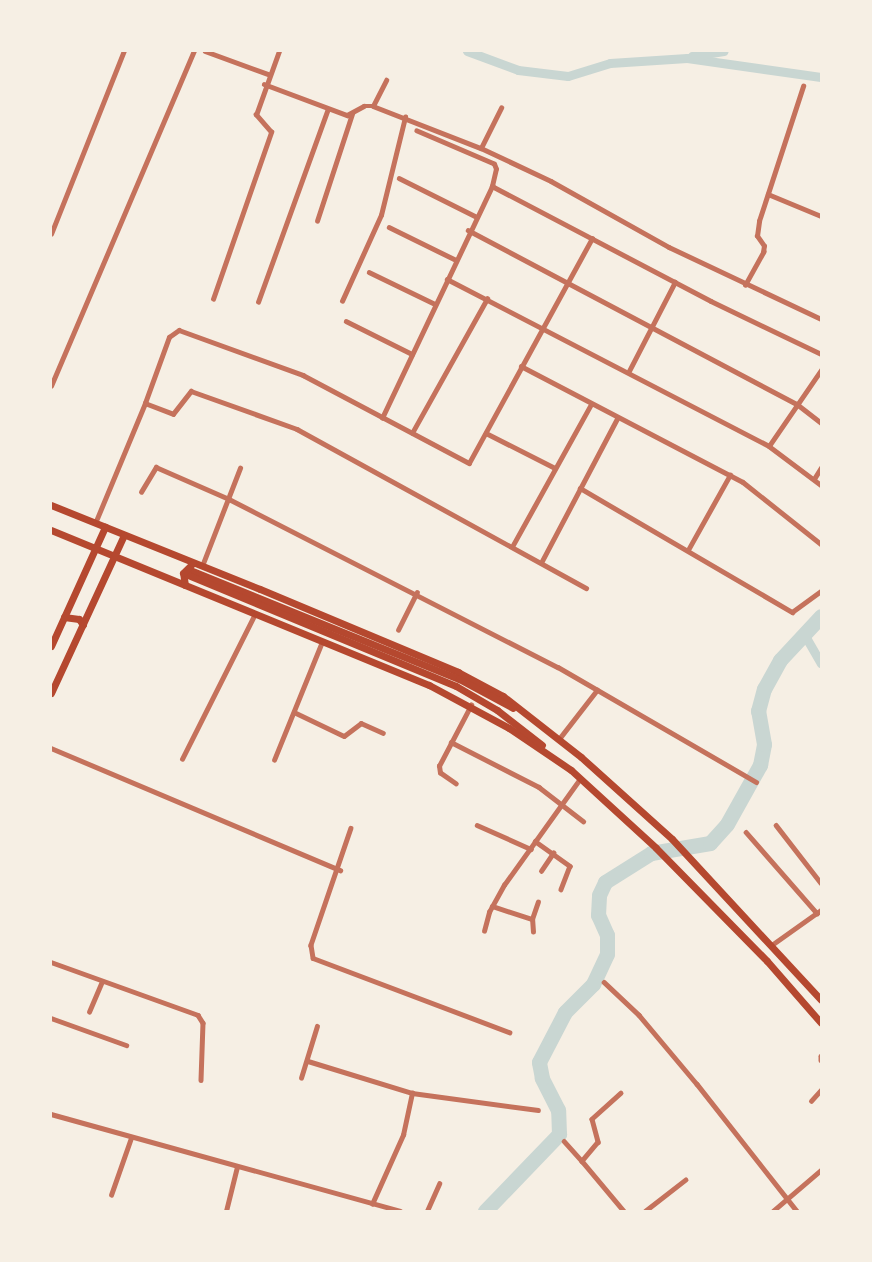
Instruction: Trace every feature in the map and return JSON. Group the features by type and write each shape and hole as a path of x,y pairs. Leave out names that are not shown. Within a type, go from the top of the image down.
{"main road":[{"path":"51,505 139,541"},
{"path":"76,515 96,521 190,569 456,686 512,720 571,770 656,848 759,953 821,1023"},
{"path":"51,646 105,527"},
{"path":"51,530 471,705 571,770"},
{"path":"51,693 124,535"},
{"path":"185,585 183,573 186,565 190,569 459,679 556,737"},
{"path":"190,569 202,566 475,680 556,737 672,839 773,944 821,999"},
{"path":"64,617 79,619 83,625"}],"street":[{"path":"51,234 124,51"},
{"path":"205,51 222,54 268,74"},
{"path":"213,299 271,132 256,115 264,84 279,51"},
{"path":"51,386 192,53"},
{"path":"373,106 386,80"},
{"path":"264,84 328,109 352,114"},
{"path":"744,285 763,252 757,231 803,86"},
{"path":"317,221 352,114 364,106 373,106 481,148 552,181 744,285 821,319"},
{"path":"481,148 501,108"},
{"path":"258,302 328,109"},
{"path":"342,301 384,206 405,117"},
{"path":"382,418 468,230 492,186 494,164 417,130"},
{"path":"399,178 475,216"},
{"path":"492,186 675,282 821,354"},
{"path":"768,194 821,216"},
{"path":"389,227 456,260"},
{"path":"468,230 566,284 797,404 821,423"},
{"path":"96,521 145,403 169,337 179,330 303,375 467,463 486,433 592,238"},
{"path":"369,272 435,304"},
{"path":"447,279 629,371 770,446 821,485"},
{"path":"629,371 675,282"},
{"path":"412,433 487,299"},
{"path":"346,321 412,354"},
{"path":"521,366 590,406 730,475 821,544"},
{"path":"770,446 821,370"},
{"path":"145,403 173,414 189,391 227,401 297,429 513,545 586,588"},
{"path":"513,545 590,406"},
{"path":"542,561 617,419"},
{"path":"486,433 555,468"},
{"path":"141,492 156,467 229,499 417,591 597,690 756,782"},
{"path":"202,566 240,468"},
{"path":"813,479 821,468"},
{"path":"688,550 730,475"},
{"path":"580,488 792,612 821,591"},
{"path":"398,630 417,591"},
{"path":"182,759 255,614"},
{"path":"274,760 322,642"},
{"path":"556,737 597,690"},
{"path":"456,784 439,771 451,742 471,705"},
{"path":"294,712 344,736 362,723 383,733"},
{"path":"451,742 535,785 583,821"},
{"path":"51,748 340,870"},
{"path":"483,931 492,906 580,778"},
{"path":"477,825 531,849"},
{"path":"776,825 821,883"},
{"path":"351,828 340,870 311,945 310,952 316,962 413,993 509,1032"},
{"path":"746,832 819,911 773,944"},
{"path":"535,841 570,866 561,889"},
{"path":"541,871 553,853"},
{"path":"533,932 532,919 538,902"},
{"path":"492,906 532,919"},
{"path":"51,963 201,1018 201,1080"},
{"path":"89,1012 102,982"},
{"path":"604,982 639,1015 683,1066 797,1211"},
{"path":"51,1018 126,1045"},
{"path":"301,1078 317,1026"},
{"path":"308,1060 412,1093 538,1110"},
{"path":"811,1101 821,1090"},
{"path":"372,1204 403,1135 412,1093"},
{"path":"582,1161 598,1142 592,1119 621,1093"},
{"path":"51,1114 130,1138 400,1211"},
{"path":"111,1195 130,1138"},
{"path":"564,1141 624,1211"},
{"path":"226,1211 237,1167"},
{"path":"772,1211 821,1170"},
{"path":"645,1211 685,1180"},
{"path":"427,1211 439,1184"}],"waterway":[{"path":"467,51 518,70 568,76 610,63 687,58 821,77"},
{"path":"692,56 724,51"},
{"path":"485,1211 559,1134 558,1110 542,1078 539,1062 565,1012 593,984 607,954 607,935 598,915 599,895 605,882 651,853 710,843 727,824 760,765 764,744 758,711 764,689 780,660 821,616"},
{"path":"804,634 821,664"}]}
